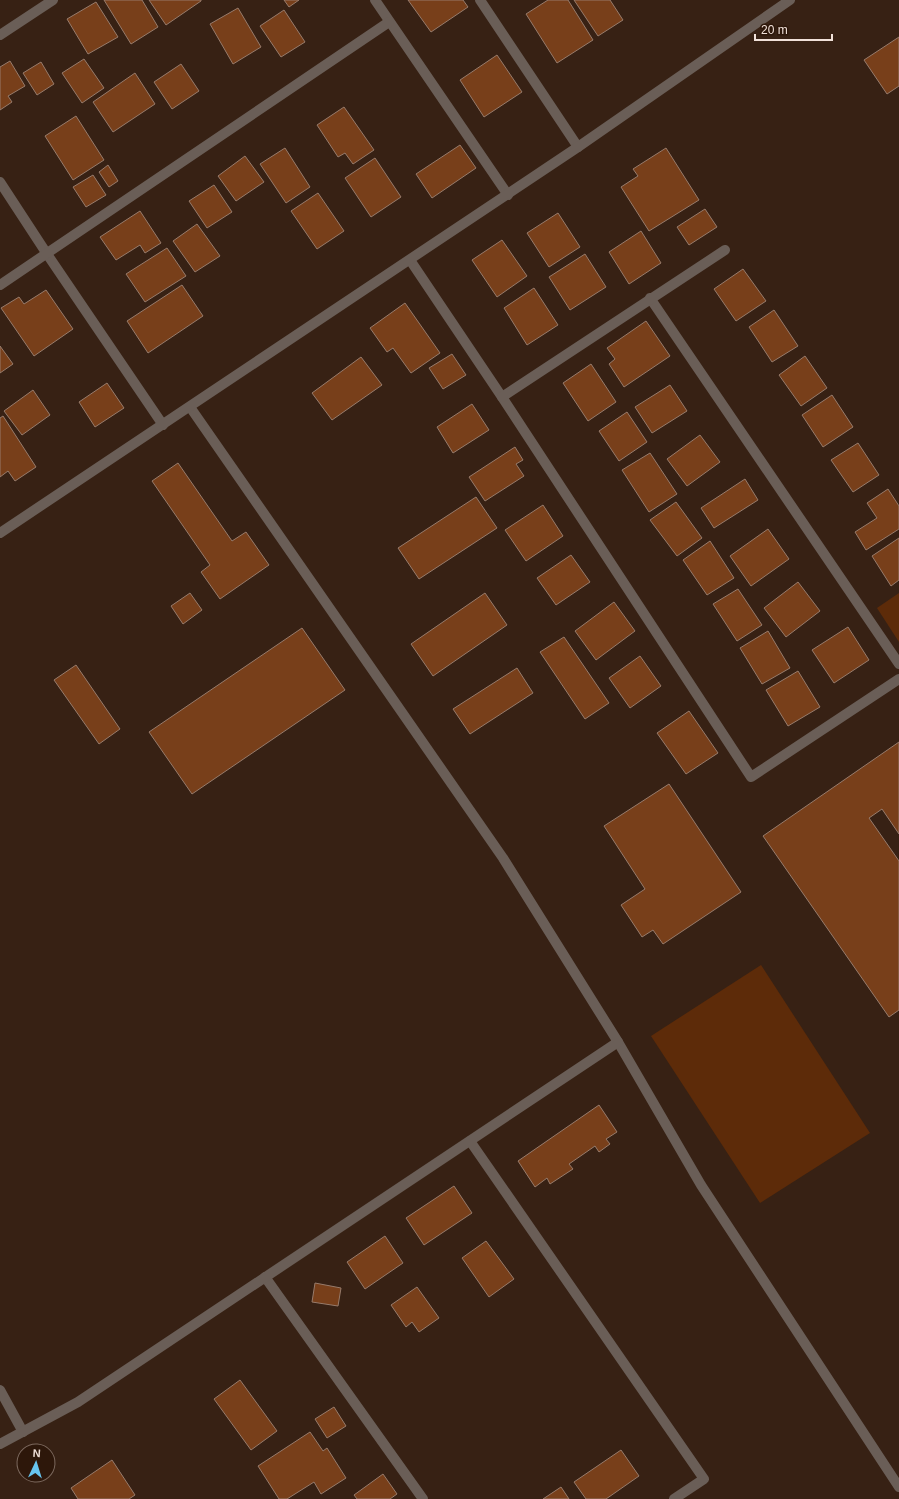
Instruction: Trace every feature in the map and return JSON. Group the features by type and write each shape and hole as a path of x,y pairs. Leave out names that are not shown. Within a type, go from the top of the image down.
{"street":[{"path":"0,35 53,0"},
{"path":"375,0 508,194"},
{"path":"480,0 578,147"},
{"path":"0,533 578,147 790,0"},
{"path":"0,285 389,22"},
{"path":"0,182 47,254 163,424"},
{"path":"502,397 650,298 725,250"},
{"path":"410,260 502,397 751,777 899,679"},
{"path":"650,298 899,664"},
{"path":"190,407 503,858 618,1042 701,1185 899,1487"},
{"path":"0,1444 78,1402 618,1042"},
{"path":"470,1141 704,1479 674,1499"},
{"path":"265,1277 423,1499"},
{"path":"0,1390 23,1432"}],"shaded area":[{"path":"899,593 899,642 877,608"},
{"path":"761,965 870,1133 760,1203 651,1036"}],"building":[{"path":"104,0 142,0 158,27 131,44"},
{"path":"149,0 201,0 201,1 166,25"},
{"path":"284,0 299,0 289,7"},
{"path":"408,0 463,0 468,7 431,32"},
{"path":"548,0 568,0 593,40 557,63 526,14"},
{"path":"574,0 610,0 623,20 598,36"},
{"path":"96,2 118,37 88,54 67,19"},
{"path":"238,8 261,47 233,64 210,24"},
{"path":"284,10 305,42 281,57 260,26"},
{"path":"899,37 899,86 887,94 864,60"},
{"path":"497,55 522,92 484,117 460,80"},
{"path":"84,59 104,88 82,103 62,73"},
{"path":"10,61 25,86 8,96 12,102 0,110 0,67"},
{"path":"41,62 54,84 37,95 23,73"},
{"path":"181,64 199,91 172,109 154,82"},
{"path":"135,73 155,104 113,132 93,102"},
{"path":"344,107 374,150 353,164 345,153 338,157 317,125"},
{"path":"76,116 104,160 73,180 45,136"},
{"path":"460,145 476,168 432,198 416,174"},
{"path":"285,148 310,187 286,203 260,164"},
{"path":"666,148 699,200 649,231 621,187 638,176 633,169"},
{"path":"245,156 264,182 236,201 218,176"},
{"path":"375,158 401,197 371,217 345,178"},
{"path":"108,165 118,181 109,187 99,172"},
{"path":"93,175 106,195 86,207 73,187"},
{"path":"214,185 232,212 207,228 189,201"},
{"path":"318,193 344,231 317,249 291,211"},
{"path":"705,209 717,227 689,245 677,227"},
{"path":"140,211 161,243 145,253 140,245 116,260 100,237"},
{"path":"558,213 580,247 549,267 527,233"},
{"path":"197,224 220,256 195,272 173,241"},
{"path":"641,231 661,263 629,284 609,252"},
{"path":"502,240 527,276 497,297 472,260"},
{"path":"167,248 186,276 145,302 126,274"},
{"path":"585,254 606,287 570,310 549,277"},
{"path":"743,269 766,301 736,321 714,289"},
{"path":"182,285 203,316 148,353 127,321"},
{"path":"534,288 558,325 527,345 504,308"},
{"path":"46,290 73,329 34,356 1,308 19,297 24,304"},
{"path":"405,303 440,353 411,373 393,348 387,352 370,328"},
{"path":"774,310 798,346 772,362 749,327"},
{"path":"646,321 670,356 624,387 609,364 615,359 607,348"},
{"path":"0,346 13,364 0,373"},
{"path":"452,354 466,375 443,389 429,368"},
{"path":"805,356 827,388 801,406 779,375"},
{"path":"361,357 382,385 332,420 312,393"},
{"path":"591,364 616,402 588,421 563,383"},
{"path":"107,383 124,408 95,427 79,402"},
{"path":"670,385 687,411 652,433 635,407"},
{"path":"33,390 50,415 22,435 4,411"},
{"path":"832,395 853,427 823,447 802,415"},
{"path":"472,404 489,430 453,453 437,427"},
{"path":"627,412 647,442 619,461 599,431"},
{"path":"3,416 36,467 15,481 8,471 0,477 0,418"},
{"path":"700,435 720,462 687,486 667,459"},
{"path":"858,443 879,475 853,492 831,460"},
{"path":"515,447 523,460 516,464 524,476 485,501 469,477"},
{"path":"650,453 677,494 649,512 622,470"},
{"path":"178,463 232,541 246,532 269,565 220,599 201,572 210,565 152,481"},
{"path":"745,479 758,500 714,528 701,508"},
{"path":"888,489 899,506 899,529 866,550 855,532 877,518 867,503"},
{"path":"476,497 497,528 419,579 398,548"},
{"path":"676,502 702,538 677,556 650,520"},
{"path":"543,505 563,536 526,561 505,530"},
{"path":"768,529 789,559 751,586 730,556"},
{"path":"899,538 899,580 891,586 872,556"},
{"path":"710,541 734,578 707,595 683,560"},
{"path":"571,555 590,582 556,605 537,578"},
{"path":"798,582 820,611 786,637 764,608"},
{"path":"738,589 762,625 737,641 713,604"},
{"path":"190,593 202,610 183,624 171,606"},
{"path":"485,593 507,625 433,676 411,644"},
{"path":"614,602 635,631 596,660 575,631"},
{"path":"848,627 869,660 834,683 812,650"},
{"path":"302,628 345,690 192,794 149,732"},
{"path":"768,631 790,668 762,684 740,648"},
{"path":"564,637 609,703 585,719 540,652"},
{"path":"640,656 661,686 630,708 609,678"},
{"path":"76,665 120,729 99,744 54,680"},
{"path":"517,668 533,693 470,734 453,709"},
{"path":"798,671 820,707 788,726 766,690"},
{"path":"689,711 718,753 686,774 657,733"},
{"path":"899,742 899,834 882,809 869,818 899,861 899,1010 889,1017 763,836"},
{"path":"669,784 741,892 663,944 653,930 642,937 621,905 645,889 604,826"},
{"path":"599,1105 617,1132 606,1139 610,1144 599,1152 595,1146 569,1164 573,1169 550,1184 547,1178 535,1187 518,1161"},
{"path":"454,1186 472,1213 424,1245 406,1218"},
{"path":"385,1236 403,1263 365,1289 347,1262"},
{"path":"486,1241 514,1279 489,1297 462,1258"},
{"path":"315,1283 341,1288 338,1306 312,1302"},
{"path":"417,1287 439,1318 419,1332 412,1322 406,1327 391,1305"},
{"path":"240,1380 277,1431 251,1450 214,1399"},
{"path":"334,1407 346,1426 327,1438 315,1419"},
{"path":"310,1432 323,1451 327,1448 346,1478 321,1494 314,1482 287,1499 279,1499 258,1466"},
{"path":"621,1450 639,1476 606,1499 586,1499 574,1482"},
{"path":"112,1460 135,1495 129,1499 78,1499 71,1488"},
{"path":"383,1474 397,1494 390,1499 357,1499 354,1495"},
{"path":"561,1487 569,1499 543,1499"}]}
